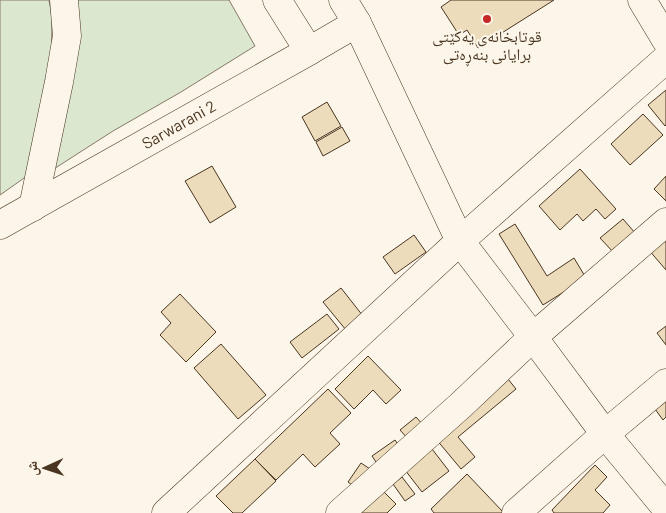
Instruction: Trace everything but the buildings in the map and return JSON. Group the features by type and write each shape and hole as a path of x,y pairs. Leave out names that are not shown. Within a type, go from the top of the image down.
{"street":[{"path":"33,207 67,36 64,0"},
{"path":"277,0 309,51"},
{"path":"343,0 357,23 460,242 605,434 666,508"},
{"path":"642,0 666,40"},
{"name":"Sarwarani 2","path":"0,225 357,23"},
{"path":"173,510 460,242 666,59"},
{"path":"340,513 461,405 533,337 666,222"},
{"path":"516,513 666,382"}],"green space":[{"path":"0,0 49,0 52,17 51,85 27,176 0,195"},
{"path":"77,0 229,0 255,46 113,131 46,174"}],"place":[{"name":"قوتابخانەی یەکێتی برایانی بنەڕەتی","path":"487,19"}]}
